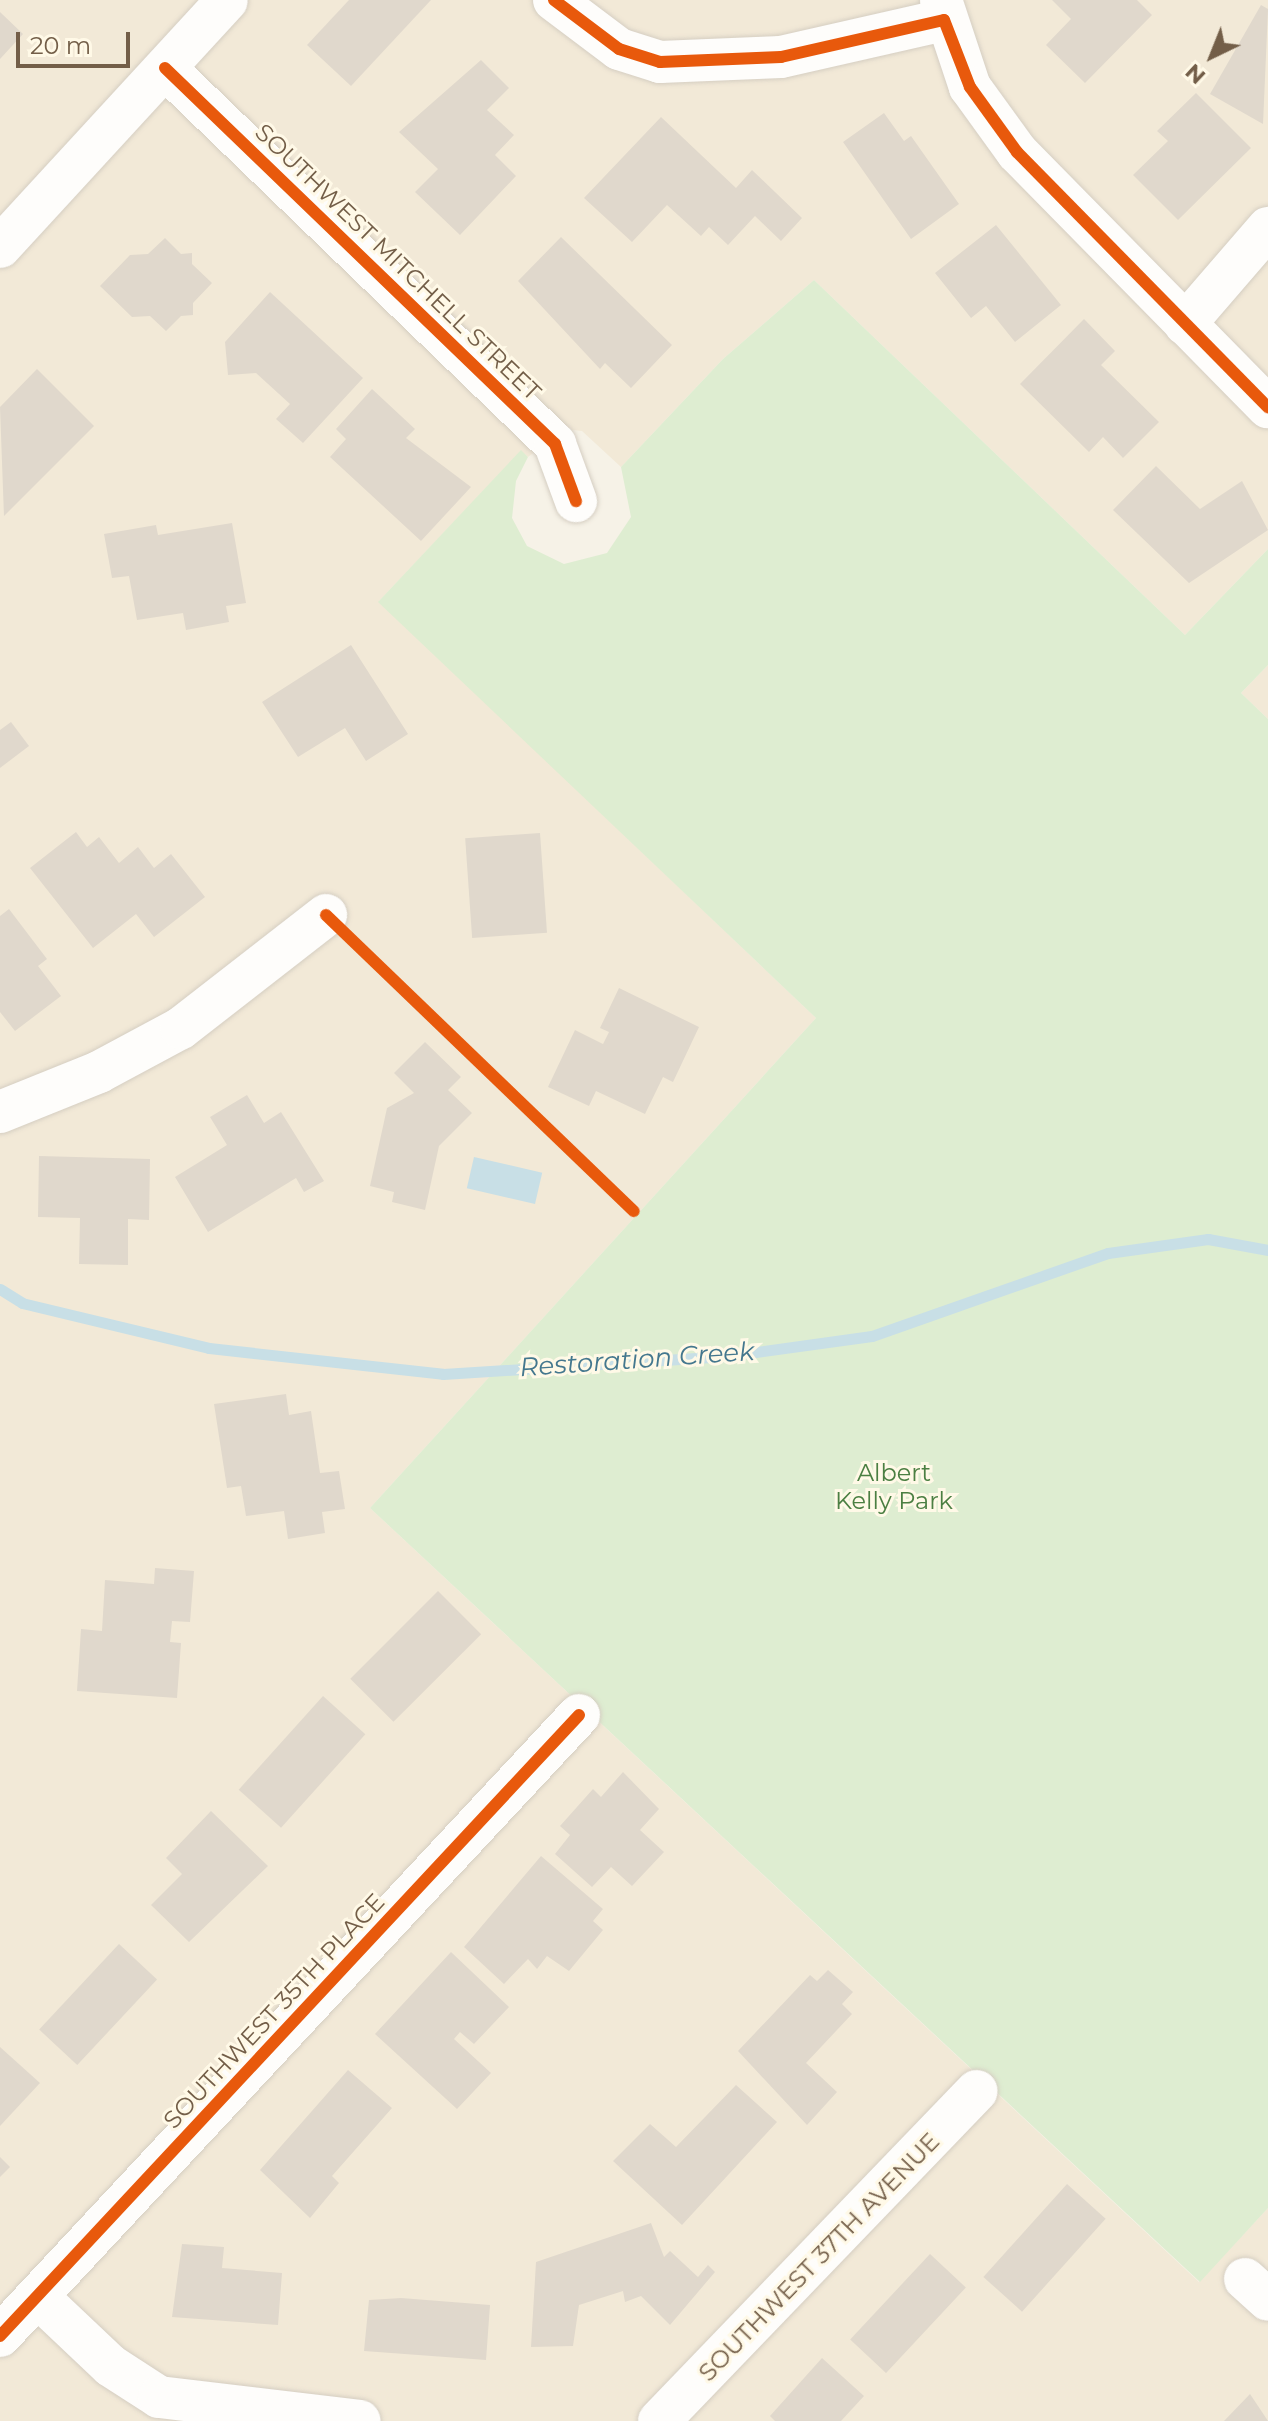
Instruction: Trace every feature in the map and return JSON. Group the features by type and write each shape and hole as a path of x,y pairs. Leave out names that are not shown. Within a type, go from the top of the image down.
{"street":[{"path":"0,247 227,0"},
{"path":"554,0 619,49 660,62 781,57 942,10 970,87 1017,152 1268,407"},
{"name":"SOUTHWEST MITCHELL STREET","path":"165,68 555,444 576,501"},
{"path":"1185,324 1268,228"},
{"path":"0,1112 99,1072 181,1028 326,915"},
{"name":"SOUTHWEST 35TH PLACE","path":"0,2336 579,1715"},
{"name":"SOUTHWEST 37TH AVENUE","path":"659,2421 977,2091"},
{"path":"38,2297 111,2366 159,2397 360,2421"}],"shaded area":[{"path":"0,0 1268,0 1268,549 1185,635 814,280 723,359 621,467 582,431 564,429 528,457 521,451 379,601 816,1018 370,1508 1199,2282 1268,2208 1268,2421 0,2421"},
{"path":"1268,665 1268,719 1241,693"}],"green space":[{"name":"Albert Kelly Park","path":"814,280 1185,635 1268,549 1268,665 1241,693 1268,719 1268,2208 1200,2282 370,1508 816,1018 378,602 521,450 528,457 516,481 512,518 527,546 564,564 607,553 631,517 621,467 723,359"}],"water":[{"path":"474,1157 542,1173 535,1204 467,1188"}],"building":[{"path":"349,0 431,0 351,86 307,45"},
{"path":"1052,0 1137,0 1152,15 1085,83 1046,45 1071,19"},
{"path":"1261,5 1268,9 1263,124 1210,94"},
{"path":"0,12 23,34 0,59"},
{"path":"481,60 509,88 487,110 514,135 495,155 516,176 460,235 415,192 438,169 399,132"},
{"path":"1196,93 1251,148 1178,220 1133,175 1168,141 1157,131"},
{"path":"884,113 904,141 911,136 959,204 911,239 843,142"},
{"path":"661,117 736,188 752,170 802,218 781,241 755,216 728,245 709,227 701,236 667,205 632,242 584,198"},
{"path":"996,225 1061,305 1015,342 986,306 971,318 935,273"},
{"path":"561,237 672,345 631,388 605,363 600,369 518,281"},
{"path":"165,238 181,254 192,253 192,264 212,283 193,303 193,315 181,316 166,331 150,316 132,317 100,286 130,255 148,254"},
{"path":"270,292 363,378 303,443 276,419 290,404 256,373 228,375 225,342"},
{"path":"1084,319 1115,351 1101,365 1159,422 1123,458 1103,437 1089,452 1020,384"},
{"path":"37,369 94,426 4,516 0,407"},
{"path":"372,389 415,429 406,438 471,487 421,541 330,457 346,439 336,429"},
{"path":"1156,466 1200,509 1242,481 1268,530 1189,583 1113,510"},
{"path":"232,523 246,603 226,606 229,622 186,630 183,613 137,620 129,576 112,578 104,534 156,525 158,535"},
{"path":"351,645 408,734 366,761 345,728 298,757 262,702"},
{"path":"11,722 29,746 0,768 0,730"},
{"path":"76,832 87,847 99,837 119,863 138,847 154,868 171,854 205,897 154,937 136,914 93,948 30,868"},
{"path":"540,833 547,933 472,938 465,838"},
{"path":"9,909 47,959 38,966 61,996 15,1031 0,1012 0,916"},
{"path":"619,988 699,1027 673,1082 663,1077 645,1114 596,1091 589,1106 548,1087 575,1030 603,1044 609,1032 600,1028"},
{"path":"425,1042 461,1077 448,1090 472,1113 439,1146 425,1210 392,1202 394,1192 370,1186 387,1108 414,1093 394,1073"},
{"path":"247,1095 264,1123 281,1112 324,1181 304,1192 296,1178 208,1232 175,1177 227,1145 210,1117"},
{"path":"39,1156 150,1159 149,1220 128,1219 128,1265 79,1264 80,1218 38,1217"},
{"path":"286,1394 289,1415 311,1411 320,1473 339,1471 345,1509 322,1512 325,1533 288,1539 284,1511 246,1516 241,1486 227,1488 214,1404"},
{"path":"155,1568 194,1571 190,1622 172,1621 170,1642 181,1643 177,1698 77,1691 81,1629 102,1631 105,1580 154,1584"},
{"path":"438,1591 481,1634 393,1722 350,1679"},
{"path":"323,1696 365,1734 281,1828 239,1790"},
{"path":"623,1772 659,1809 640,1830 664,1852 632,1886 611,1867 592,1887 555,1854 570,1835 560,1826 593,1789 601,1797"},
{"path":"211,1811 268,1866 189,1942 151,1905 182,1874 166,1858"},
{"path":"541,1856 603,1909 593,1921 603,1930 569,1971 547,1956 537,1969 528,1959 504,1984 464,1947"},
{"path":"119,1944 157,1979 77,2065 39,2030"},
{"path":"451,1952 509,2007 474,2044 460,2032 454,2039 491,2073 457,2109 375,2034"},
{"path":"828,1970 853,1992 842,2004 852,2014 806,2063 837,2092 807,2125 738,2051 810,1975 817,1981"},
{"path":"0,2047 40,2083 0,2126"},
{"path":"348,2070 392,2108 332,2176 339,2183 310,2218 260,2170"},
{"path":"736,2085 777,2122 682,2225 613,2161 650,2124 676,2147"},
{"path":"0,2157 10,2167 0,2177"},
{"path":"1067,2184 1106,2219 1022,2312 983,2277"},
{"path":"651,2223 664,2257 670,2251 698,2277 708,2265 715,2272 670,2325 641,2296 625,2302 623,2291 579,2305 573,2346 531,2347 536,2262"},
{"path":"182,2244 224,2247 222,2268 282,2273 278,2325 172,2317"},
{"path":"930,2254 966,2287 886,2373 850,2340"},
{"path":"401,2298 490,2305 486,2360 364,2351 369,2300"},
{"path":"822,2358 864,2396 841,2421 775,2421 770,2416"},
{"path":"1250,2394 1268,2421 1224,2421"}],"waterway":[{"name":"Restoration Creek","path":"0,1289 22,1303 209,1348 443,1374 727,1356 872,1336 1108,1253 1208,1239 1268,1250"}],"cycle path":[{"path":"554,0 619,49 660,62 781,57 944,20 970,87 1017,152 1268,407"},
{"path":"165,68 555,444 576,501"},
{"path":"326,915 634,1211"},
{"path":"0,2336 579,1715"}]}
